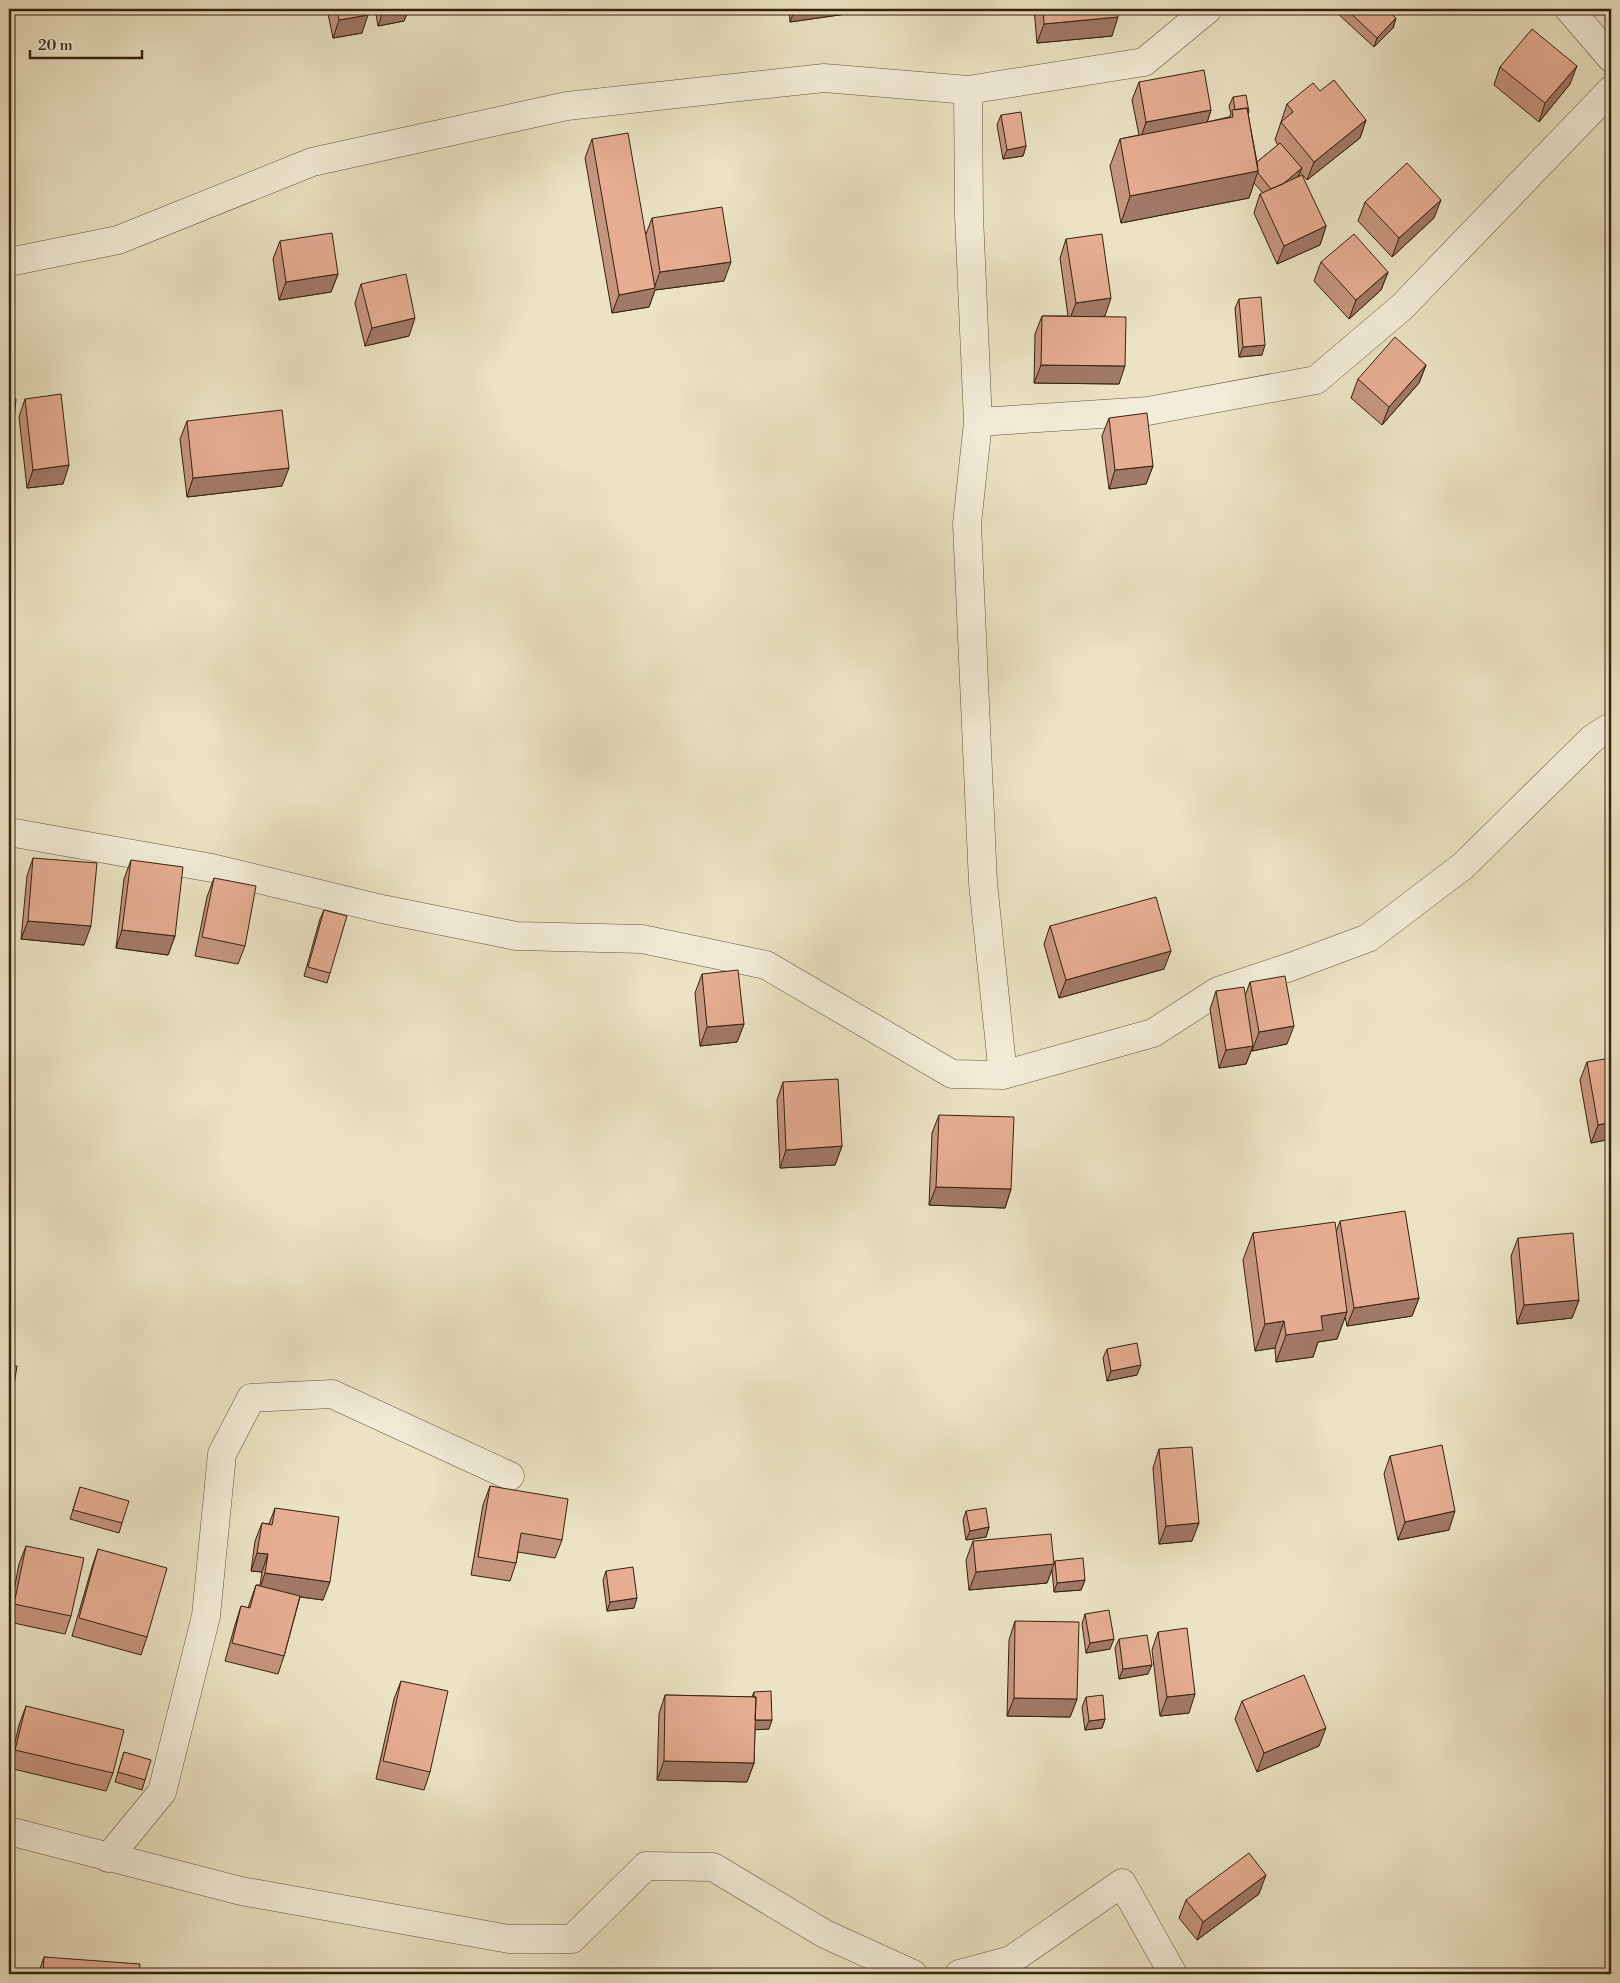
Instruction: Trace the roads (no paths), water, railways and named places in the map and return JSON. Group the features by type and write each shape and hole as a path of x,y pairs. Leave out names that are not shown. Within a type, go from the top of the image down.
{"street":[{"path":"9,262 118,240 312,162 567,106 824,78 968,90 1144,62 1208,9"},
{"path":"1569,9 1611,58"},
{"path":"968,90 969,214 978,422 968,534 983,883 1003,1075"},
{"path":"978,422 1148,411 1316,380 1402,307 1611,90"},
{"path":"9,832 212,868 382,909 516,936 642,939 766,965 952,1074 1003,1075 1153,1033 1218,990 1294,966 1368,938 1463,866 1593,738 1611,727"},
{"path":"108,1858 162,1792 206,1616 222,1454 251,1398 332,1394 510,1476"},
{"path":"9,1831 241,1891 509,1938 572,1940 646,1866 713,1867 825,1934 913,1974"},
{"path":"959,1974 1011,1960 1122,1883 1173,1974"}]}
